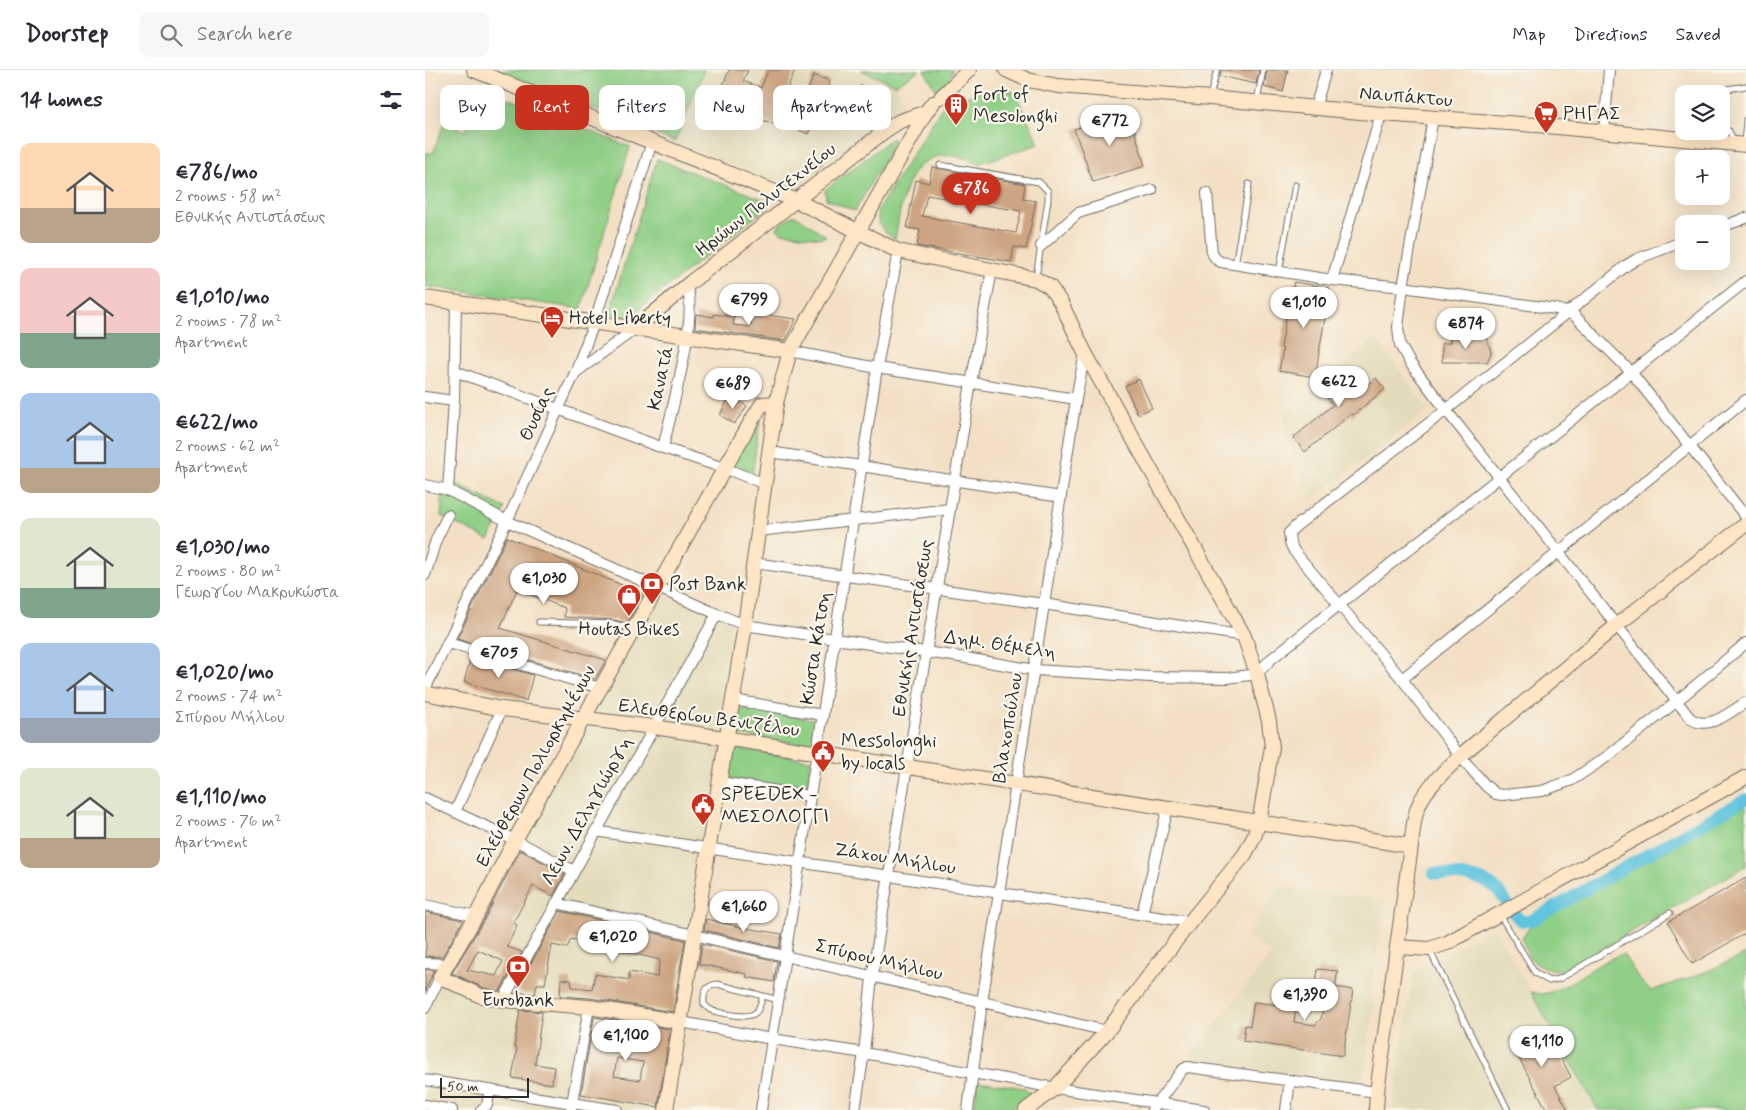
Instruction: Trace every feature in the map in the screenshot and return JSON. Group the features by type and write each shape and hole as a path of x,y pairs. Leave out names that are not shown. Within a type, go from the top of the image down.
{"street":[{"path":"474,70 797,201 897,251 1036,279 1050,287 1058,298 1085,353 1244,636 1257,674 1269,721 1272,746 1259,822 1248,851 1190,922 1107,1031 1055,1088 1026,1110"},
{"path":"666,1110 745,625 776,403 789,351 933,104 969,70"},
{"name":"Ναυπάκτου","path":"1006,70 1022,78 1049,85 1381,114 1604,132 1675,136"},
{"path":"1315,108 1326,70"},
{"path":"1604,132 1609,70"},
{"name":"Ηρώων Πολυτεχνείου","path":"635,329 685,286 891,127 933,104"},
{"path":"1332,280 1381,114"},
{"path":"1433,118 1403,287 1398,327 1400,345 1446,410 1690,718 1699,724 1706,724 1746,702"},
{"name":"Ναυπάκτου","path":"1718,140 1742,145"},
{"name":"Θυσίας","path":"425,689 507,521 575,373 594,323 652,142"},
{"path":"1041,246 1078,213 1151,190"},
{"path":"1207,193 1212,253 1221,262 1332,280 1403,287 1567,312 1579,320 1631,372 1746,517"},
{"path":"1730,224 1746,218"},
{"path":"1675,244 1637,259 1627,265 1567,312 1289,533 1291,548 1402,679 1460,756 1486,786 1496,794 1516,795 1548,790 1572,780 1608,756 1746,643"},
{"name":"Κώστα Κάτση","path":"761,1110 897,251"},
{"name":"Εθνικής Αντιστάσεως","path":"855,1110 864,1053 872,977 971,383 992,270"},
{"path":"1257,674 1271,660 1746,281"},
{"name":"Κανατά","path":"663,448 688,336 690,296 685,286"},
{"path":"425,298 789,351 877,368 1076,399"},
{"path":"448,490 454,401 456,303"},
{"path":"575,373 635,329"},
{"name":"Βλαχοπούλου","path":"969,1110 982,1002 1076,399 1085,353"},
{"path":"455,371 765,484"},
{"path":"425,397 454,401"},
{"path":"1402,679 1746,400"},
{"name":"Ελεύθερων Πολιορκημένων","path":"440,977 476,916 515,840 600,688 759,408 765,403 776,403"},
{"path":"770,452 1061,497"},
{"name":"Δημ. Θέμελη","path":"425,485 448,490 507,521 745,625 1035,670 1171,678 1227,678 1257,674"},
{"path":"758,532 950,509"},
{"path":"425,575 435,540 448,515"},
{"path":"1376,1110 1411,846 1416,813 1420,802 1443,773 1460,756 1617,625 1746,524"},
{"path":"754,563 1044,604 1244,636"},
{"name":"Λεων. Δεληγιώργη","path":"503,1000 555,903 717,614"},
{"path":"448,643 600,688"},
{"name":"Ελευθερίου Βενιζέλου","path":"425,693 502,709 727,738 1411,846"},
{"path":"733,700 823,715"},
{"path":"455,812 502,709"},
{"path":"1397,947 1429,949 1447,943 1746,777"},
{"path":"720,782 810,796"},
{"path":"425,798 515,840 574,871"},
{"path":"1142,914 1168,807"},
{"name":"Ζάχου Μήλιου","path":"595,831 1190,922"},
{"name":"Σπύρου Μήλιου","path":"555,903 1107,1031"},
{"path":"425,905 476,916"},
{"path":"425,963 447,964"},
{"path":"425,1008 440,977 481,996 503,1000 589,1007 864,1053 1154,1106 1204,1110"},
{"path":"571,1107 589,1007"},
{"path":"1154,1106 1182,1070 1187,1067 1377,1092"},
{"path":"425,1080 490,1090 571,1107 617,1110"},
{"path":"1286,1110 1290,1080"},
{"path":"481,1110 487,1105 490,1090"},
{"path":"425,1105 453,1110"}],"lane":[{"path":"1210,98 1217,70"},
{"path":"1256,102 1263,70"},
{"path":"1730,88 1746,86"},
{"path":"1742,145 1746,120"},
{"path":"1730,132 1742,145"},
{"path":"941,165 1039,182 1048,191 1049,200 1036,279"},
{"path":"1235,265 1249,184"},
{"path":"1279,272 1295,185"},
{"path":"539,622 614,624 634,630"},
{"path":"1507,910 1535,974 1549,981 1571,973 1670,913"},
{"path":"1429,949 1508,1110"},
{"path":"763,996 757,1011 750,1016 713,1011 704,1004 705,991 708,987 717,984 779,1000"}],"shaded area":[{"path":"704,70 861,70 895,85 905,104 891,115 891,85 773,85 773,130 872,130 794,191 675,142 680,130 685,130 685,117 695,92 695,130 763,130 763,85 698,85"},
{"path":"1376,338 1429,410 1311,500 1294,456 1283,414"},
{"path":"653,582 749,621 669,1110 425,1110 425,902 470,911"},
{"path":"1280,887 1385,900 1370,999 1375,1004 1362,1085 1189,1058 1272,953 1246,936"},
{"path":"1494,927 1598,1110 1392,1110 1413,974"}],"green space":[{"path":"499,70 704,70 698,85 695,85 695,92 685,117 685,85 599,85 599,111 589,107 589,85 536,85"},
{"path":"861,70 920,70 895,85"},
{"path":"924,70 953,70 947,83 937,91"},
{"path":"985,91 1011,91 1015,93 1039,144 978,164 964,158 950,156 940,156 928,160 918,167 911,177 902,202 895,239 881,228 877,211 945,102"},
{"path":"505,97 515,101 515,130 588,130 630,147 581,309 425,286 425,153 433,153 441,130 505,130"},
{"path":"646,130 680,130 675,142"},
{"path":"892,138 895,141 855,211 826,199 825,190"},
{"path":"657,159 770,202 770,205 628,318 609,314"},
{"path":"792,216 797,216 826,236 820,238 780,232 777,229 778,226"},
{"path":"760,419 752,475 731,467"},
{"path":"450,481 505,508 489,540 441,516 442,497"},
{"path":"735,708 818,720 814,746 731,734"},
{"path":"729,748 811,760 806,790 724,778"},
{"path":"1746,805 1746,866 1563,971 1540,966 1527,953 1522,937 1530,927"},
{"path":"1623,954 1639,979 1651,991 1708,971 1746,954 1746,1110 1598,1110 1531,992 1542,994 1552,992 1602,963"},
{"path":"978,1081 1025,1088 1030,1093 1010,1110 974,1110"}],"building":[{"path":"729,70 748,70 743,81 753,85 723,85"},
{"path":"768,70 795,70 789,85 773,85 773,124 763,120 762,85"},
{"path":"1221,70 1259,70 1256,84 1220,76"},
{"path":"1267,70 1288,70 1283,92 1264,87"},
{"path":"814,75 830,81 828,85 810,85"},
{"path":"1129,112 1145,166 1093,182 1074,129"},
{"path":"799,130 810,130 808,134"},
{"path":"812,157 816,157 823,164 816,170 807,161"},
{"path":"932,167 1025,184 1023,199 1036,201 1026,249 1014,247 1011,262 917,246 920,230 907,228 910,210 916,180 929,183","holes":["927,195 1021,211 1016,233 922,216"]},
{"path":"1294,282 1330,288 1315,377 1279,371 1288,305 1291,305"},
{"path":"753,313 796,319 785,341 695,328 696,314 714,317 714,314 734,317 733,325 751,327"},
{"path":"1450,337 1487,337 1491,353 1487,362 1442,362 1442,343 1450,343"},
{"path":"1347,373 1357,384 1364,378 1369,384 1376,378 1385,389 1305,452 1293,438 1333,405 1323,393"},
{"path":"1139,379 1152,408 1138,414 1125,386"},
{"path":"730,395 747,406 734,424 720,415"},
{"path":"507,537 643,594 627,623 614,620 564,617 565,608 517,590 500,628 606,660 595,679 457,639"},
{"path":"471,657 533,675 526,701 464,682"},
{"path":"520,850 565,874 553,896 533,886 513,923 517,925 507,947 522,952 500,991 484,988 452,973 484,920","holes":["478,950 503,961 496,976 467,970"]},
{"path":"1746,878 1746,933 1692,964 1668,922"},
{"path":"560,911 685,940 673,1012 590,998 560,996 561,979 571,980 572,987 592,989 595,974 629,980 629,972 657,977 660,960 571,939 567,948 552,945 545,984 537,984 535,994 521,993 518,987"},
{"path":"425,912 463,920 442,957 425,956"},
{"path":"706,919 782,934 779,948 704,930"},
{"path":"702,944 777,961 774,982 746,977 747,974 699,964"},
{"path":"1318,969 1338,971 1335,987 1353,990 1343,1056 1243,1041 1245,1025 1250,1026 1254,1002 1296,1007 1294,1022 1315,1025 1321,1019 1325,999 1314,997"},
{"path":"425,970 434,970 425,992"},
{"path":"520,1010 542,1012 535,1064 554,1067 552,1084 512,1078 517,1048 514,1047"},
{"path":"594,1017 670,1029 658,1107 581,1094","holes":["617,1058 643,1062 640,1080 614,1076"]},
{"path":"1526,1029 1536,1047 1551,1039 1571,1077 1555,1086 1568,1110 1547,1110 1508,1038"}],"waterway":[{"path":"1434,873 1458,875 1489,883 1499,892 1519,919 1530,921 1746,799"}],"place":[{"name":"Fort of Mesolonghi","path":"956,126"},
{"name":"ΡΗΓΑΣ","path":"1546,134"},
{"name":"Hotel Liberty","path":"552,339"},
{"name":"Post Bank","path":"652,605"},
{"name":"Houtas Bikes","path":"629,617"},
{"name":"Messolonghi by locals","path":"823,773"},
{"name":"SPEEDEX - ΜΕΣΟΛΟΓΓΙ","path":"703,826"},
{"name":"Eurobank","path":"518,988"}]}
